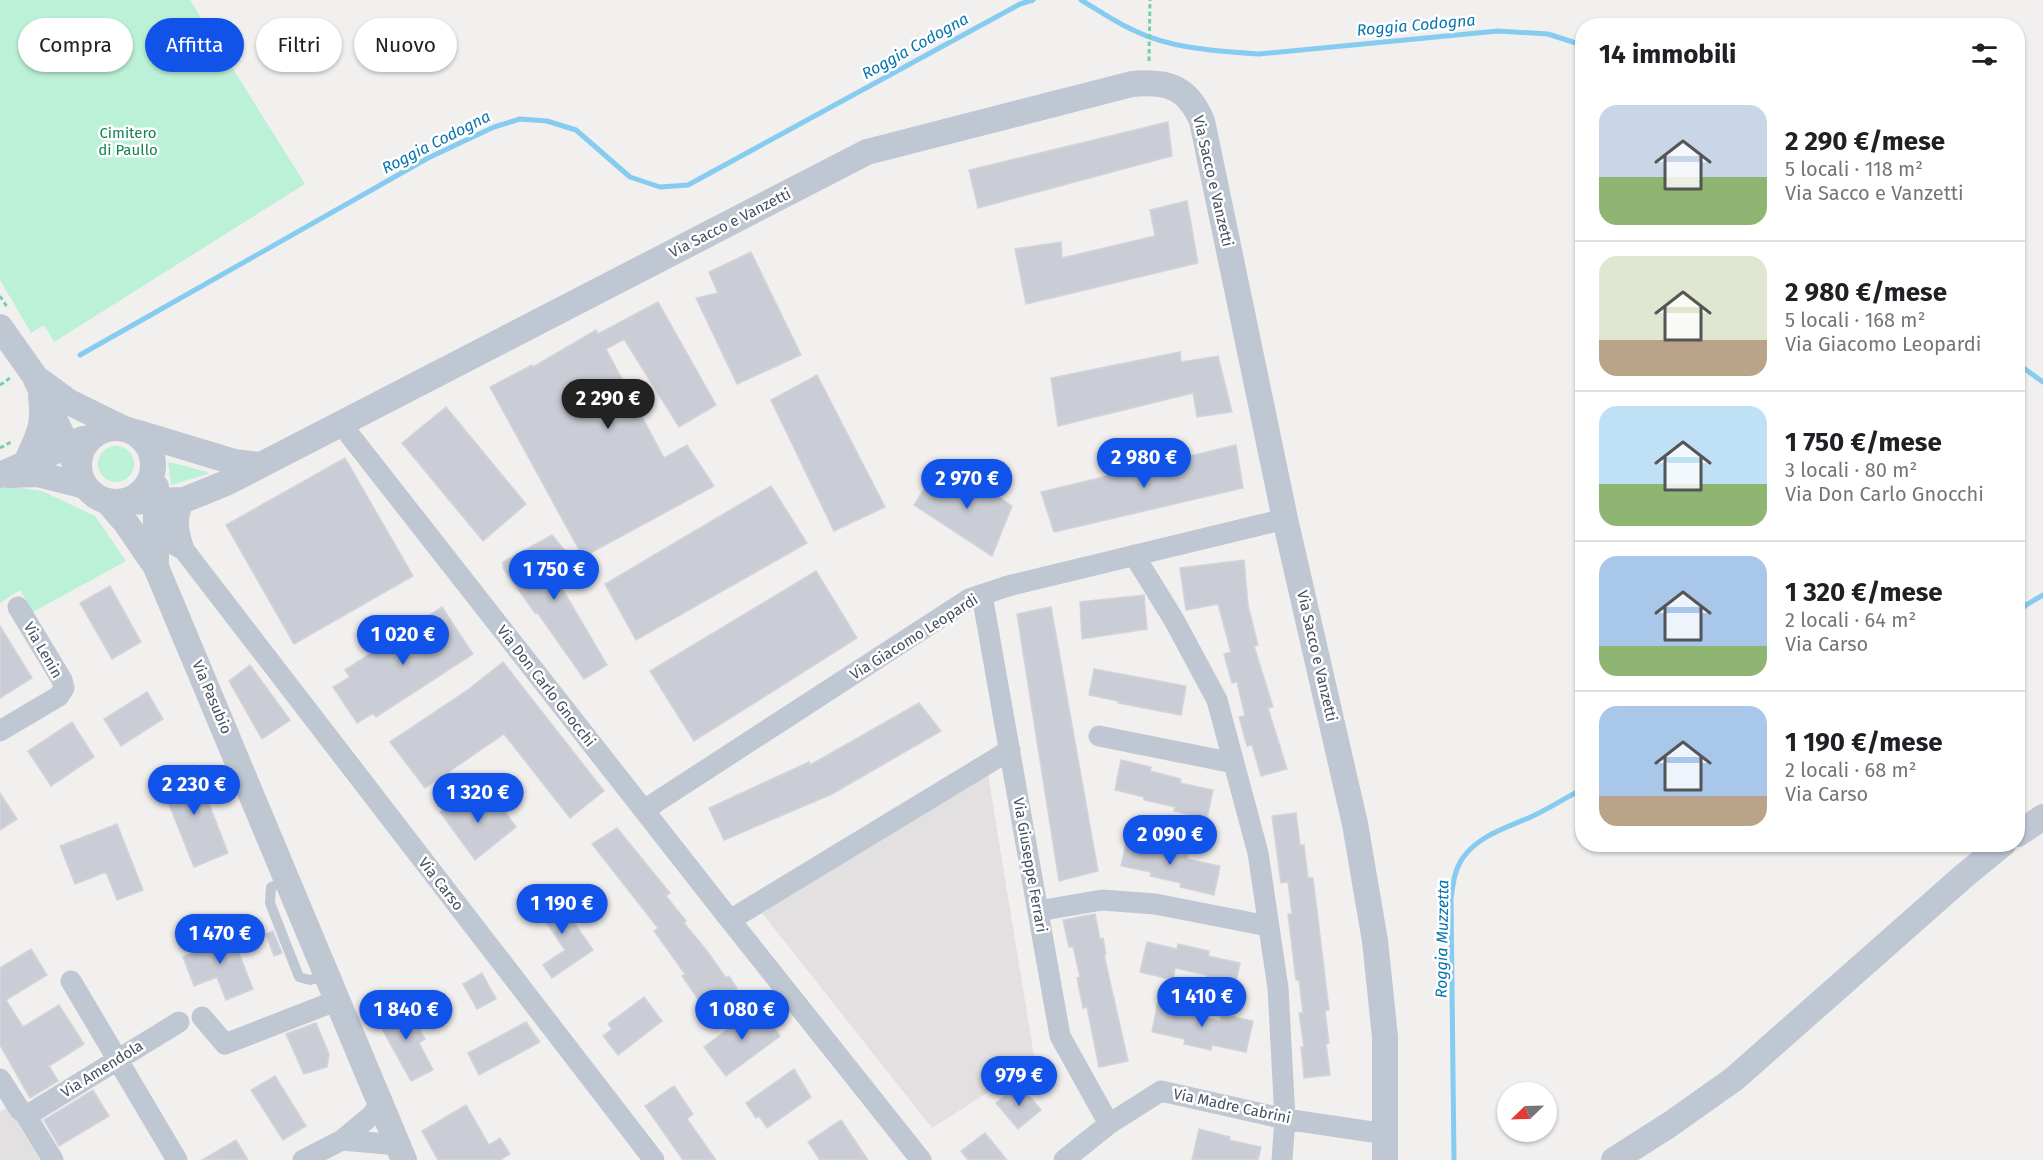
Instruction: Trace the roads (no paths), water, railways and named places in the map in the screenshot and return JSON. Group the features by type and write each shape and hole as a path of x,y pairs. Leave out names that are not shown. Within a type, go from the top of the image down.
{"street":[{"name":"Via Sacco e Vanzetti","path":"114,502 184,500 226,483 867,152 1132,84 1160,84 1173,87 1186,95 1195,106 1202,121 1285,519 1355,824 1375,941 1386,1037 1385,1160"},
{"path":"6,322 44,417 26,464"},
{"path":"29,381 129,430 234,462 260,465"},
{"path":"0,475 68,446 97,433 111,428 129,430 147,444 153,462 153,474 147,488 136,497 114,502 95,496 83,480 68,446 29,381"},
{"name":"Via Don Carlo Gnocchi","path":"341,424 921,1160"},
{"path":"83,480 79,464 82,451 87,441 97,433"},
{"name":"Via Pasubio","path":"153,462 157,535 156,567"},
{"path":"0,475 37,474 83,480"},
{"name":"Via Carso","path":"184,500 179,511 177,528 184,550 654,1160"},
{"name":"Via Pasubio","path":"114,502 156,567 401,1152"},
{"name":"Via Giacomo Leopardi","path":"644,810 969,599 1008,586 1285,519"},
{"name":"Via Carso","path":"157,535 184,550"},
{"path":"1134,555 1174,621 1217,700 1258,853 1278,988 1286,1119 1282,1160"},
{"name":"Via Giuseppe Ferrari","path":"982,595 1060,1036 1110,1124"},
{"name":"Via Lenin","path":"0,731 59,696 64,688 62,680 18,608"},
{"path":"1099,736 1234,763"},
{"path":"730,920 1010,750"},
{"path":"2025,829 2043,817"},
{"path":"1614,1160 1734,1079 1993,852"},
{"path":"1038,911 1102,900 1155,904 1269,926"},
{"path":"71,981 177,1160"},
{"path":"202,1017 225,1044 338,1000"},
{"name":"Via Amendola","path":"25,1114 31,1113 179,1022"},
{"path":"3,1090 25,1114 53,1160"},
{"name":"Via Madre Cabrini","path":"1064,1160 1110,1124 1161,1091 1286,1119 1386,1134"},
{"path":"303,1160 342,1140 372,1115 380,1103"},
{"path":"342,1140 401,1152"}],"waterway":[{"name":"Roggia Codogna","path":"80,355 428,158 494,127 520,119 547,121 576,130 630,177 660,187 688,185 1020,4 1033,0"},
{"name":"Roggia Codogna","path":"1081,0 1120,23 1148,36 1178,45 1227,52 1259,54 1498,31 1548,34 1575,43"},
{"name":"Roggia Codogna","path":"2025,369 2043,382"},
{"name":"Roggia Muzzetta","path":"2025,606 2043,595"},
{"name":"Roggia Muzzetta","path":"1454,1160 1451,899 1457,868 1469,851 1485,838 1539,813 1575,793"}],"park label":[{"name":"Cimitero di Paullo","path":"128,142"}]}
